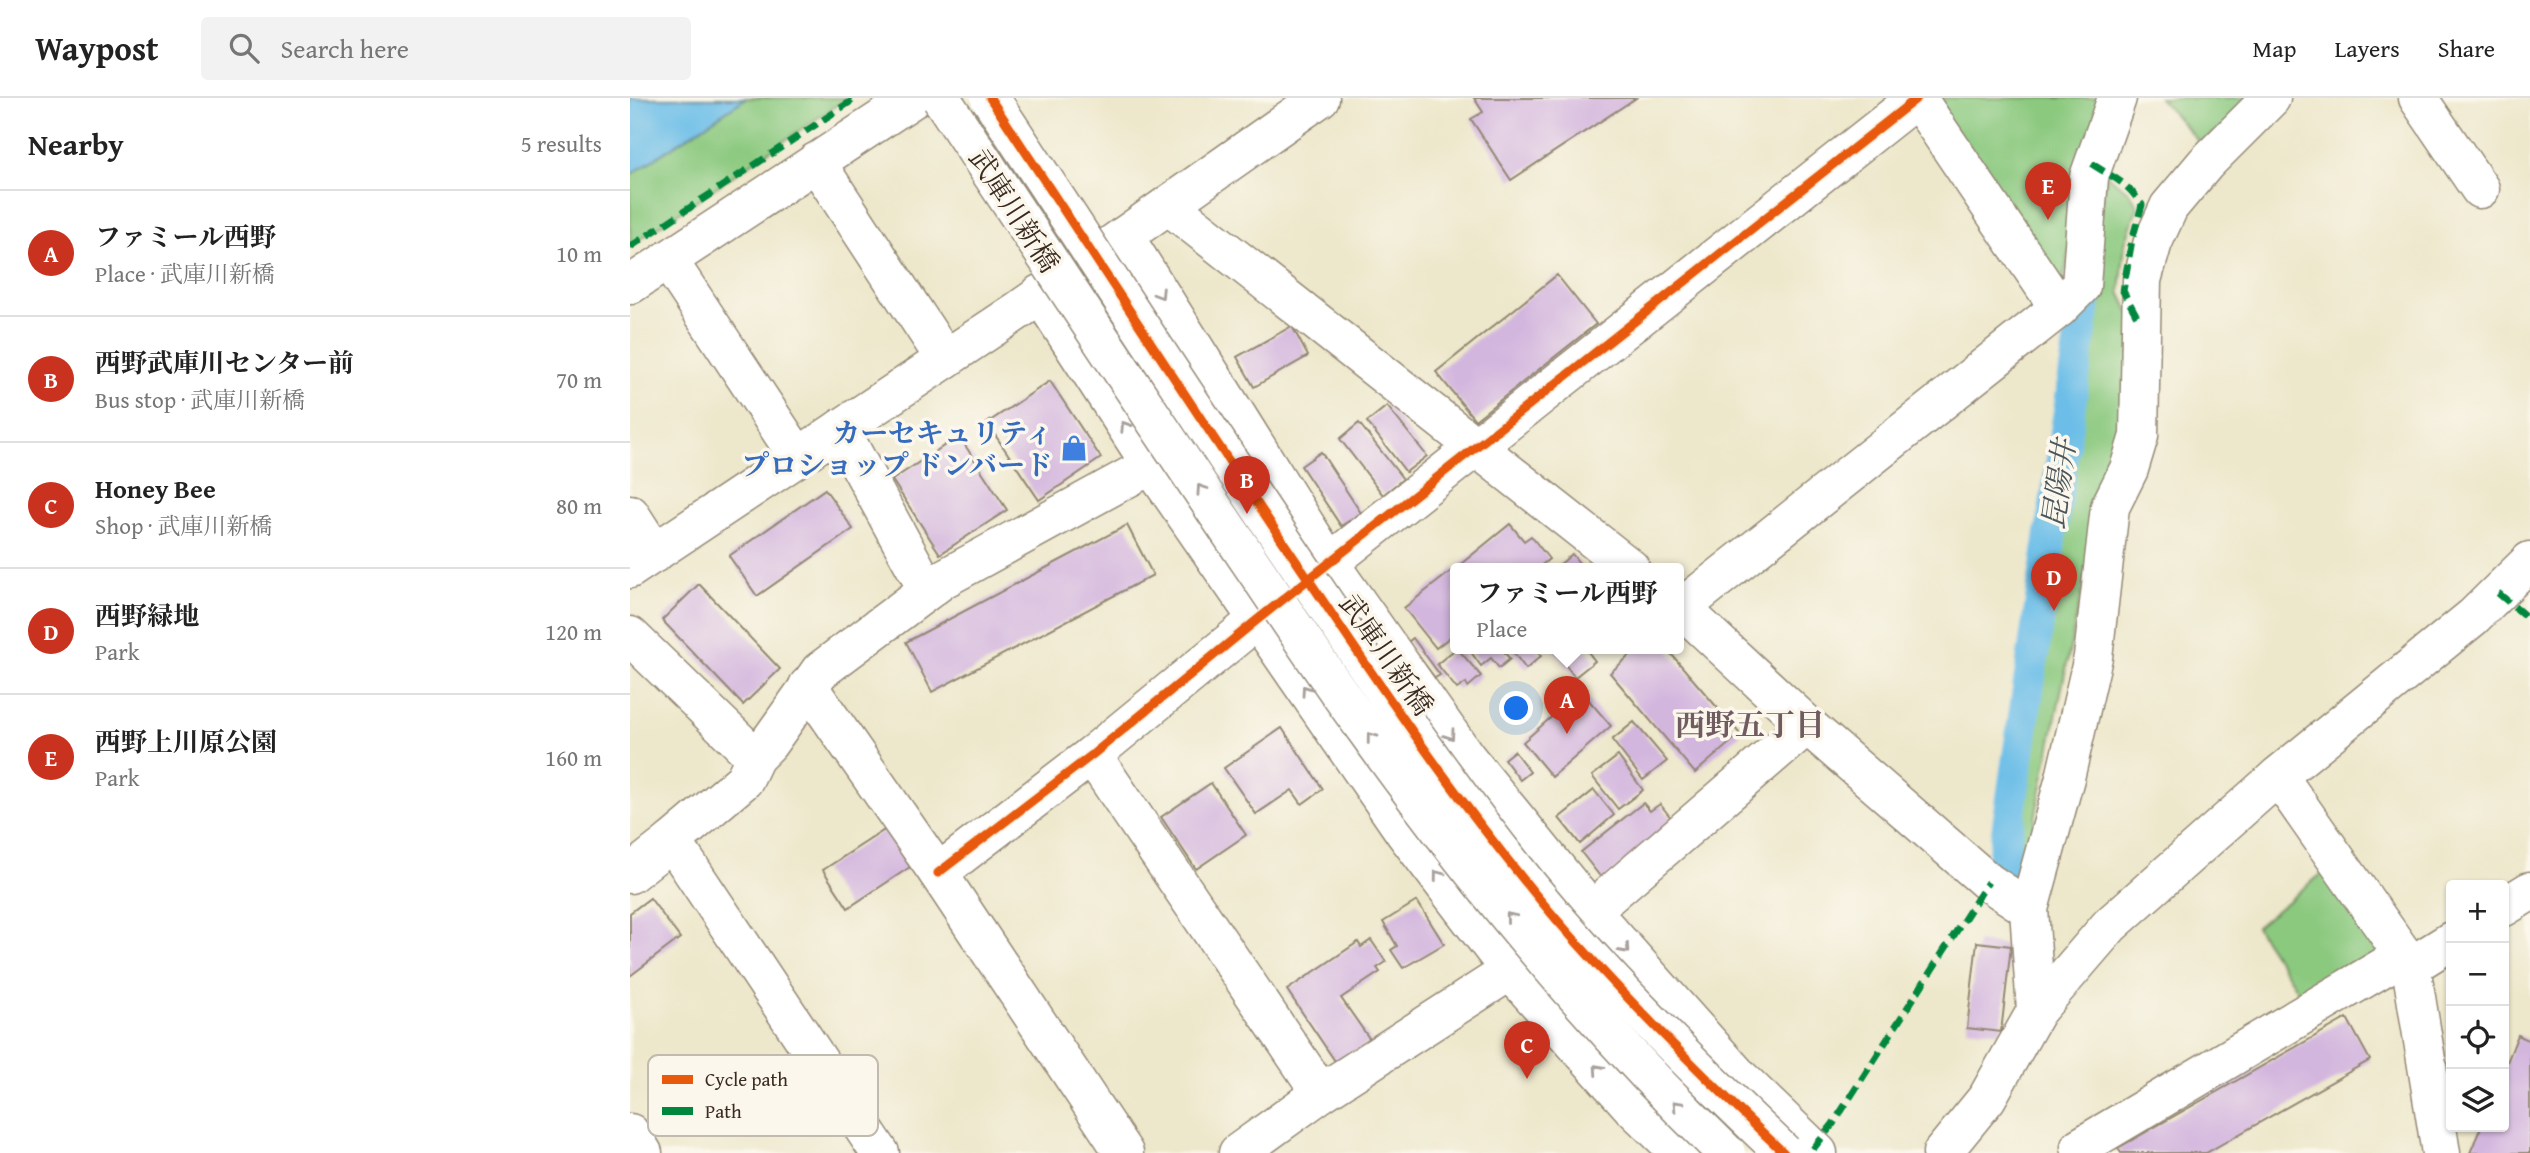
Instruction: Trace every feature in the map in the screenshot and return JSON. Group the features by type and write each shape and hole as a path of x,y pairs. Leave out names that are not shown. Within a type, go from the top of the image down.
{"street":[{"path":"630,285 914,98"},
{"name":"武庫川新橋","path":"941,98 1168,441 1364,728 1469,868 1581,1000 1682,1111 1726,1153"},
{"name":"武庫川新橋","path":"990,98 1284,544 1408,725 1491,838 1623,995 1784,1153"},
{"path":"630,514 642,561 945,359 1320,98"},
{"path":"938,873 1092,755 1257,620 1917,98 2059,308"},
{"path":"1684,604 2059,308 2081,286 2090,177 2117,98"},
{"path":"2036,1011 2029,909 2065,778 2093,657 2110,507 2129,469 2139,436 2142,281 2153,242 2169,207 2206,163 2271,98"},
{"path":"2418,98 2455,133 2480,189"},
{"path":"816,162 945,359"},
{"path":"1168,205 1624,563"},
{"path":"1124,236 1330,564 1466,757 1591,911 1739,1077 1818,1153"},
{"path":"668,260 798,457"},
{"path":"1040,294 1232,584 1405,832 1510,971 1632,1107 1680,1153"},
{"path":"840,429 927,589"},
{"path":"803,1055 645,854 744,780 755,757 768,744 820,671 927,589 1151,464"},
{"path":"1232,584 1225,562 1232,538 1275,509 1300,518"},
{"path":"1942,1153 1987,1098 2036,1011 2110,925 2277,776 2454,633 2530,561"},
{"path":"1684,611 1807,724 1988,882 2029,909"},
{"path":"630,636 755,757"},
{"path":"808,686 938,873 1124,1153"},
{"path":"1239,1153 1321,1093 1510,971 1591,911 1807,724"},
{"path":"1092,755 1321,1093"},
{"path":"2277,776 2408,961 2441,1153"},
{"path":"2509,904 2530,891"},
{"path":"2087,1153 2080,1147 2408,961 2447,943"},
{"path":"630,1133 643,1153"},
{"path":"867,1136 880,1153"}],"green space":[{"path":"746,98 847,98 630,246 630,175"},
{"path":"1933,98 2107,98 2060,291"},
{"path":"2159,98 2260,98 2200,143"},
{"path":"2107,175 2129,192 2138,206 2125,243 2120,292 2134,322 2134,427 2102,493 2023,877 2008,882 1994,869 2017,695 2059,434"},
{"path":"2329,868 2385,953 2305,1002 2256,927"}],"water":[{"path":"630,98 746,98 630,175"}],"building":[{"path":"1474,98 1636,98 1511,180 1471,119 1483,112"},
{"path":"1557,275 1596,324 1475,420 1436,372"},
{"path":"1292,326 1308,356 1254,387 1237,357"},
{"path":"1050,381 1101,458 1039,500 987,423"},
{"path":"1387,406 1427,456 1406,472 1367,422"},
{"path":"1359,423 1403,479 1383,495 1340,439"},
{"path":"959,436 1007,510 940,554 892,480"},
{"path":"1321,452 1361,513 1341,526 1301,466"},
{"path":"825,489 853,529 757,596 729,556"},
{"path":"1510,524 1524,541 1531,536 1549,559 1544,563 1462,563"},
{"path":"1127,525 1153,575 932,692 906,642"},
{"path":"1572,554 1579,563 1562,563"},
{"path":"1450,572 1450,637 1436,648 1404,608"},
{"path":"699,584 780,669 743,705 662,620"},
{"path":"1413,638 1440,675 1435,678 1408,642"},
{"path":"1450,654 1462,654 1481,676 1468,687 1466,683 1457,689 1437,664"},
{"path":"1472,654 1506,654 1510,659 1499,668 1491,658 1481,666"},
{"path":"1515,654 1539,654 1541,656 1526,669"},
{"path":"1557,654 1590,654 1595,661 1575,677"},
{"path":"1631,654 1671,654 1740,734 1695,773 1610,673"},
{"path":"1581,691 1611,726 1552,777 1523,742"},
{"path":"1634,722 1667,761 1643,780 1612,740"},
{"path":"1282,728 1323,789 1302,804 1292,790 1256,814 1224,768"},
{"path":"1514,751 1530,772 1520,780 1504,759"},
{"path":"1618,756 1643,790 1618,809 1592,776"},
{"path":"1211,783 1246,835 1196,869 1161,817"},
{"path":"1594,790 1614,815 1580,844 1559,818"},
{"path":"1643,803 1650,811 1660,804 1675,823 1603,880 1581,852"},
{"path":"886,829 910,867 848,908 823,870"},
{"path":"650,898 680,938 630,976 630,913"},
{"path":"1417,901 1444,944 1403,968 1391,950 1397,946 1383,922"},
{"path":"1371,940 1386,962 1377,968 1380,972 1341,998 1371,1041 1337,1064 1287,990 1358,942 1361,947"},
{"path":"1977,942 2011,946 2001,1032 1967,1028"},
{"path":"2347,1018 2370,1060 2206,1153 2121,1153 2118,1148"},
{"path":"2518,1035 2530,1041 2530,1153 2470,1153 2479,1132 2509,1132 2509,1058"}],"waterway":[{"name":"昆陽井","path":"2001,873 2090,269"}],"marked path":[{"path":"630,247 856,98"},
{"path":"2092,164 2125,185 2142,205 2132,240 2123,291 2140,322"},
{"path":"2498,593 2530,620"},
{"path":"1813,1149 1833,1124 1988,882"}],"cycle path":[{"path":"990,98 1193,408 1403,718 1462,800 1524,881 1611,980 1784,1153"},
{"path":"938,873 1092,755 1257,620 1917,98"}],"place":[{"name":"西野上川原公園","path":"2048,220"},
{"name":"カーセキュリティ プロショップ ドンバード","path":"1074,448"},
{"name":"西野武庫川センター前","path":"1247,514"},
{"name":"西野緑地","path":"2054,611"},
{"name":"ファミール西野","path":"1567,734"},
{"name":"Honey Bee","path":"1527,1079"}],"district":[{"name":"西野五丁目","path":"1750,724"}]}
